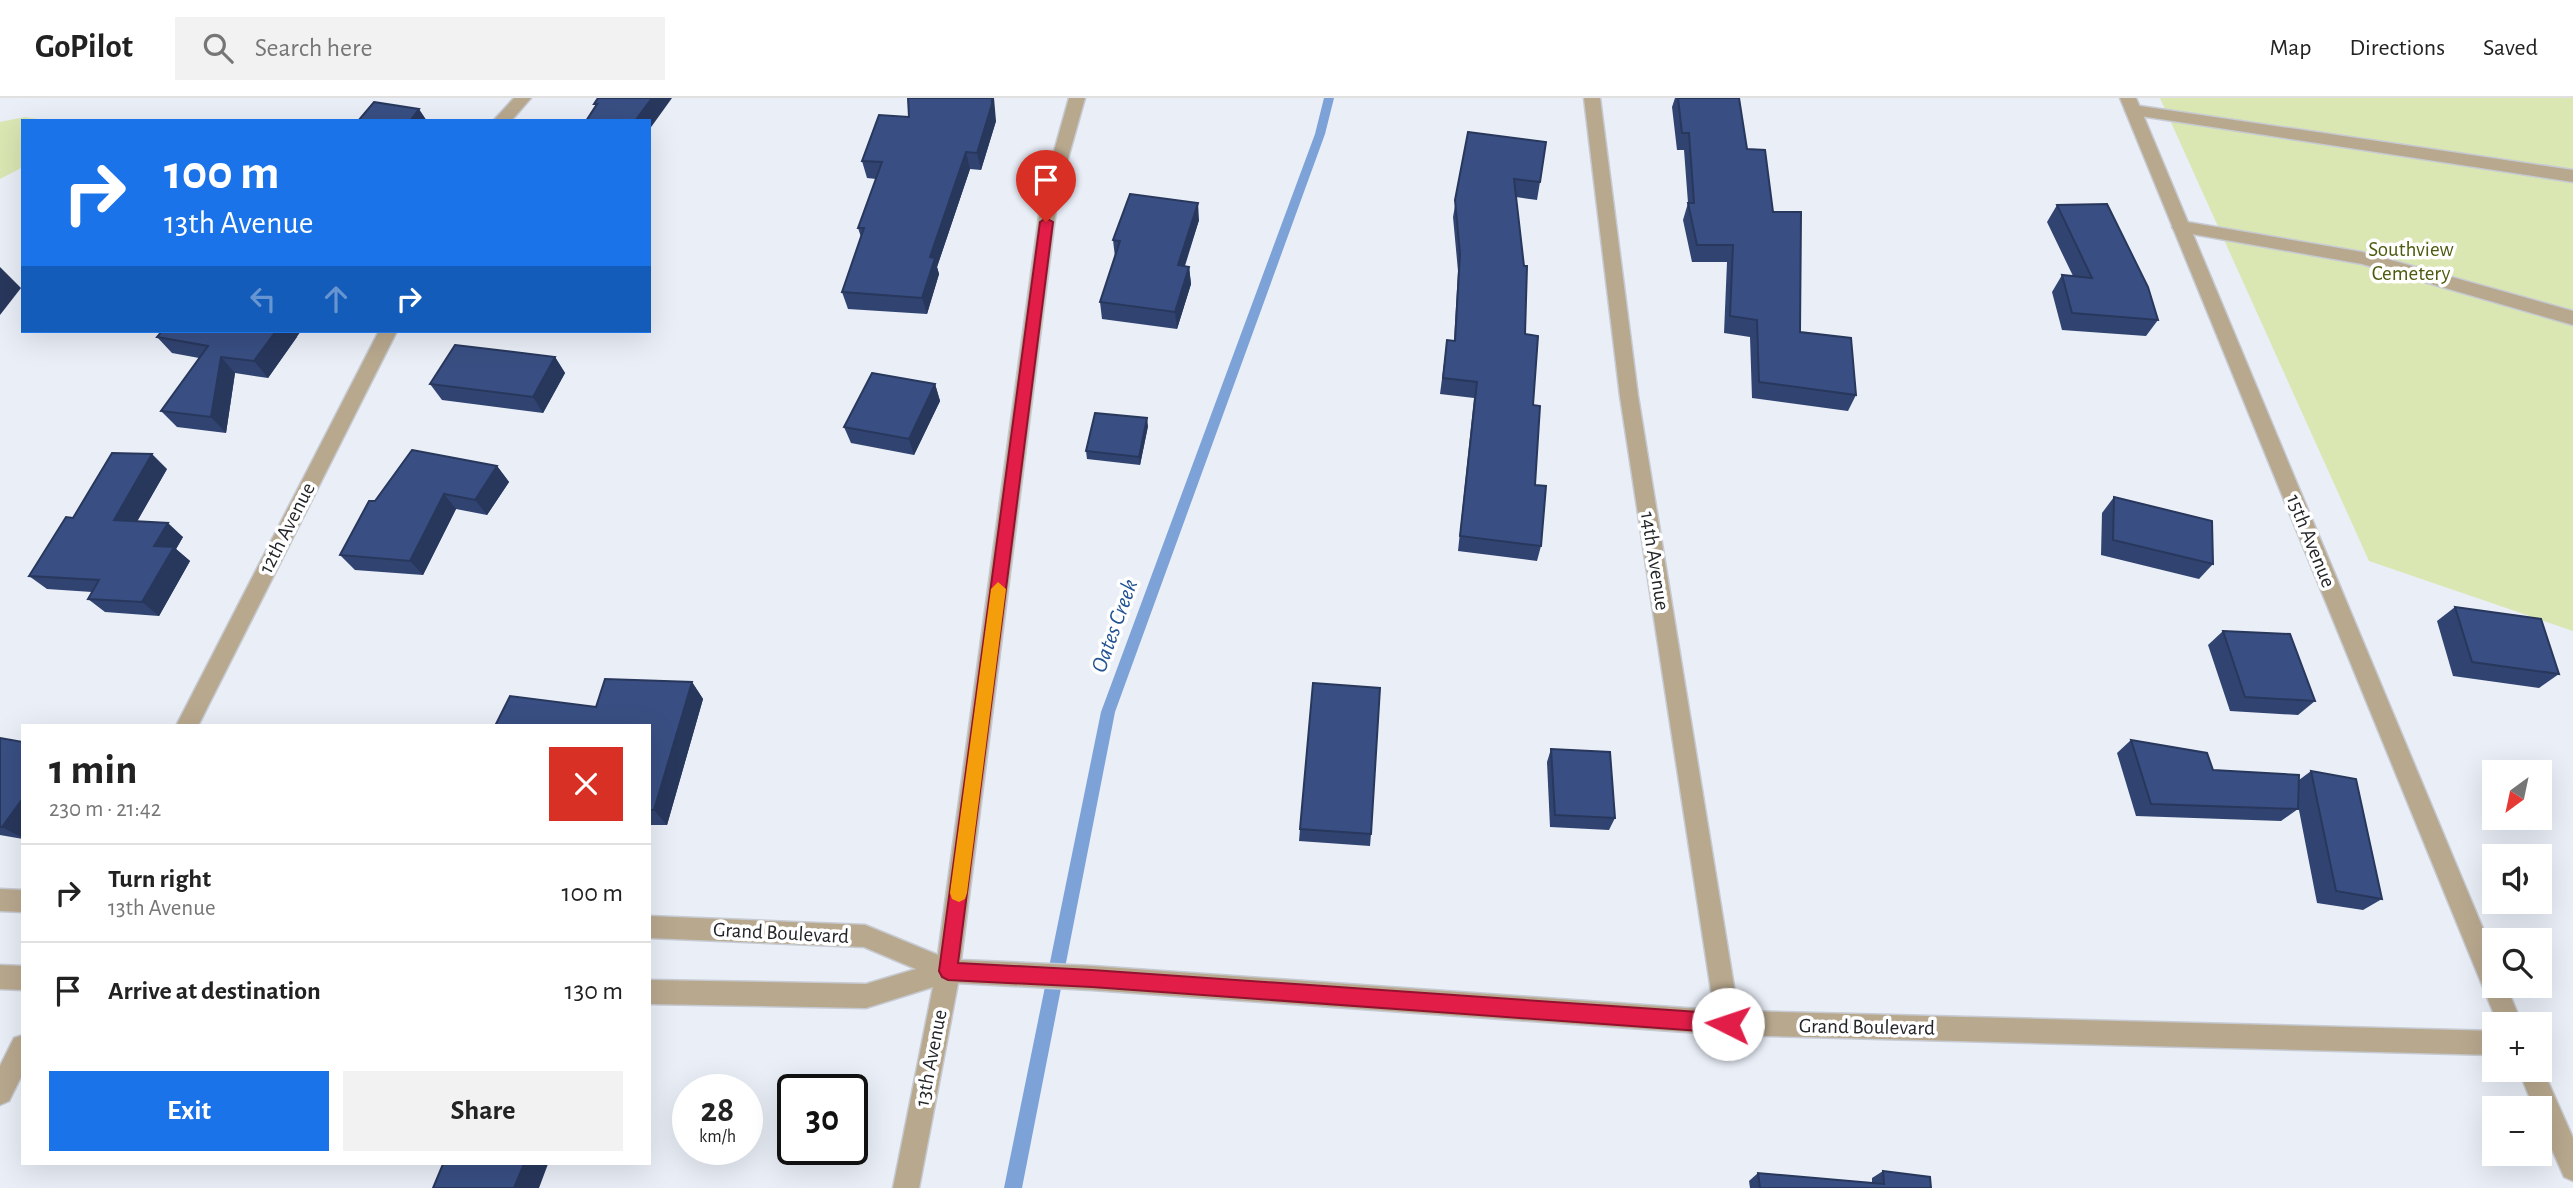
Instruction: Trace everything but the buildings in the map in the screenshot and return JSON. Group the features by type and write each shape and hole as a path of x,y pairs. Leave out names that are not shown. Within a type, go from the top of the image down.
{"street":[{"path":"503,119 523,98"},
{"name":"13th Avenue","path":"906,1188 948,971 1050,194 1077,98"},
{"name":"14th Avenue","path":"1592,98 1629,396 1728,1024"},
{"path":"2131,104 2573,176"},
{"name":"15th Avenue","path":"2131,104 2482,956"},
{"path":"2181,227 2362,258 2573,318"},
{"name":"12th Avenue","path":"188,724 387,333"},
{"path":"0,901 21,901"},
{"name":"Grand Boulevard","path":"651,927 865,936 948,971 1092,978 1728,1024 2482,1043"},
{"name":"Grand Boulevard","path":"651,992 866,996 948,971"},
{"path":"0,977 21,978"},
{"path":"0,1092 21,1051"},
{"path":"2536,1082 2573,1168"}],"green space":[{"name":"Southview Cemetery","path":"2160,98 2573,98 2573,631 2369,561"},
{"path":"25,117 38,119 21,119 21,168 0,179 0,122"}],"waterway":[{"name":"Oates Creek","path":"1013,1188 1108,712 1320,134 1329,98"}],"slow traffic":[{"path":"959,893 998,589"}],"route":[{"path":"1046,222 948,971 1092,978 1728,1024"}]}
